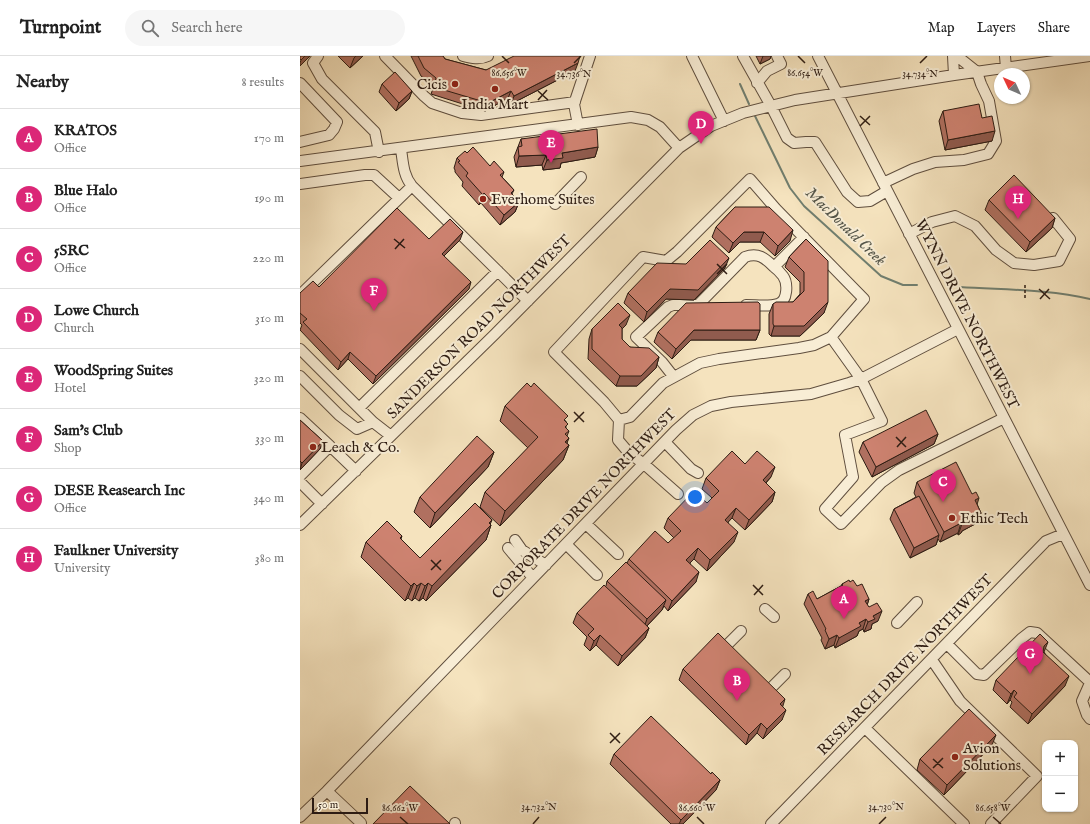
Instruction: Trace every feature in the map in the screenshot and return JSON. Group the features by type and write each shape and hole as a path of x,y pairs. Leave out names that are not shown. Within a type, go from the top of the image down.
{"street":[{"path":"318,56 314,63 322,79 375,132 379,152"},
{"path":"385,56 432,103 462,113 481,115 574,102"},
{"path":"463,56 472,59 484,58 488,56"},
{"path":"578,125 574,102 590,56"},
{"path":"692,56 724,121"},
{"path":"743,56 787,138 794,143 815,142 847,192 858,202 870,202 885,187 913,169 935,162 964,160 988,154 996,141 989,101 977,72 957,56"},
{"path":"757,83 767,71 781,64 777,56"},
{"name":"WYNN DRIVE NORTHWEST","path":"818,56 908,234 1090,585"},
{"path":"953,56 954,75"},
{"path":"1005,56 1006,68"},
{"name":"SANDERSON ROAD NORTHWEST","path":"1006,68 1089,56"},
{"name":"SANDERSON ROAD NORTHWEST","path":"302,520 322,504 528,301 678,148 711,126 746,112 795,100 994,70"},
{"path":"300,83 337,122 329,135 300,142"},
{"path":"300,162 631,117 648,120 660,128 678,148"},
{"path":"401,149 404,170 407,180 412,186 528,301"},
{"path":"300,184 374,175 399,198"},
{"path":"555,204 581,177"},
{"path":"619,420 630,416 673,376 700,363 799,348 814,345 831,337 864,299 776,209 750,179 677,252 666,261 643,257 554,352 604,402 619,420 618,440 629,454 644,464 678,494"},
{"path":"300,295 412,186"},
{"path":"908,234 932,222 956,216 975,226 996,250 1014,263 1034,265 1059,261 1070,239 1053,218"},
{"path":"774,266 804,237"},
{"path":"698,305 745,257 750,255 760,255 764,257 784,277 786,296 784,301 780,304 736,305"},
{"path":"359,408 498,271"},
{"path":"673,376 662,362 636,337 673,305 713,305"},
{"name":"CORPORATE DRIVE NORTHWEST","path":"300,817 328,790 665,442 693,416 711,406 731,402 811,394 837,388 861,379 958,329"},
{"path":"831,337 861,379 882,421 845,435 853,477 825,509 841,524 881,483 899,470 1004,418"},
{"path":"300,349 373,422 391,436"},
{"path":"300,376 339,416 357,428 373,422"},
{"path":"300,418 356,471"},
{"path":"665,442 691,469 698,473"},
{"path":"300,476 330,446"},
{"path":"300,482 322,504"},
{"path":"586,524 618,554"},
{"name":"RESEARCH DRIVE NORTHWEST","path":"771,824 1046,541 1063,534"},
{"path":"515,540 522,550 546,565"},
{"path":"566,544 597,575"},
{"path":"508,548 533,578"},
{"path":"897,623 917,602"},
{"path":"765,609 774,617"},
{"path":"722,650 741,631"},
{"path":"947,644 977,674 984,675 1021,639 1030,632 1037,633 1090,683 1082,701 1090,719"},
{"path":"932,660 960,701 1037,776 991,824"},
{"path":"766,693 785,674"},
{"path":"865,728 964,824"},
{"path":"328,790 361,823"}],"path":[{"path":"1025,285 1025,298"}],"building":[{"path":"300,56 305,56 301,60"},
{"path":"418,56 443,56 445,59 486,70 514,56 580,56 578,63 514,96 511,91 488,103 434,87 436,78 424,68"},
{"path":"395,72 412,91 399,103 382,84"},
{"path":"979,104 982,118 992,116 995,131 948,140 943,111"},
{"path":"597,129 598,147 562,153 563,158 547,160 546,155 519,156 518,147 522,146 521,139"},
{"path":"473,147 490,166 494,161 504,172 500,175 514,190 511,193 519,202 504,215 466,176 468,173 458,162 460,161 457,158 465,151 467,153"},
{"path":"1014,175 1055,218 1030,242 989,200"},
{"path":"735,207 769,207 793,230 778,246 764,232 744,232 733,243 716,227"},
{"path":"397,208 429,239 450,219 463,232 442,254 471,282 376,376 350,352 341,362 303,322 307,319 300,313 300,293 313,281 319,287"},
{"path":"806,239 828,261 828,302 804,326 774,326 773,304 776,302 793,302 804,291 804,272 789,257"},
{"path":"710,240 729,258 698,290 670,289 647,312 628,293 657,263 686,264"},
{"path":"758,302 760,304 760,330 694,330 676,349 658,332 686,303"},
{"path":"618,303 630,315 619,325 622,328 622,339 630,347 649,348 659,357 641,376 620,376 592,349 592,329"},
{"path":"527,383 531,387 534,383 568,416 564,420 568,424 565,427 569,431 565,434 569,438 565,442 569,445 505,511 485,492 538,437 505,406"},
{"path":"926,410 938,434 876,467 863,442"},
{"path":"300,420 323,441 302,463 300,461"},
{"path":"477,436 494,452 435,513 420,497"},
{"path":"732,451 745,464 757,451 775,467 763,480 775,492 749,520 736,508 725,520 738,532 710,560 698,548 686,560 699,572 672,601 629,559 655,531 668,543 681,531 668,518 694,491 707,503 719,491 706,478"},
{"path":"956,462 972,494 976,492 979,498 975,500 981,513 964,522 965,523 961,523 944,532 917,482"},
{"path":"919,496 939,535 914,548 894,509"},
{"path":"475,503 492,520 489,523 491,525 432,586 428,583 425,586 421,583 417,586 414,583 411,586 366,542 387,521 402,536 400,538 420,558"},
{"path":"626,562 666,600 647,619 607,581"},
{"path":"849,580 850,582 853,580 857,586 862,584 869,599 865,601 869,607 877,603 882,611 873,616 875,619 868,622 866,619 859,623 861,626 839,638 837,635 829,639 825,630 826,629 808,594 813,591 817,599 843,585 842,584"},
{"path":"604,585 649,628 622,656 600,635 594,641 588,635 594,629 577,613"},
{"path":"718,633 785,699 780,704 786,710 767,729 761,723 749,735 683,669"},
{"path":"1040,634 1048,642 1044,646 1043,652 1069,676 1032,714 1014,697 1017,693 1014,690 1011,694 996,680"},
{"name":"Avion Solutions","path":"969,709 996,735 947,785 920,759"},
{"path":"651,716 711,774 712,772 720,780 681,820 614,754"},
{"path":"410,786 450,824 373,824"}],"waterway":[{"name":"MacDonald Creek","path":"740,84 749,104"},
{"name":"MacDonald Creek","path":"755,116 790,188 804,206 881,276 903,285 917,285"},
{"name":"MacDonald Creek","path":"960,287 1058,293 1090,299"}],"place":[{"name":"Cicis","path":"455,84"},
{"name":"India Mart","path":"495,89"},
{"name":"Lowe Church","path":"701,144"},
{"name":"WoodSpring Suites","path":"551,163"},
{"name":"Everhome Suites","path":"483,199"},
{"name":"Faulkner University","path":"1018,219"},
{"name":"Sam's Club","path":"374,311"},
{"name":"Leach & Co.","path":"313,447"},
{"name":"5SRC","path":"943,502"},
{"name":"Ethic Tech","path":"952,518"},
{"name":"KRATOS","path":"844,619"},
{"name":"DESE Reasearch Inc","path":"1030,674"},
{"name":"Blue Halo","path":"737,701"},
{"name":"Avion Solutions","path":"955,757"}]}
